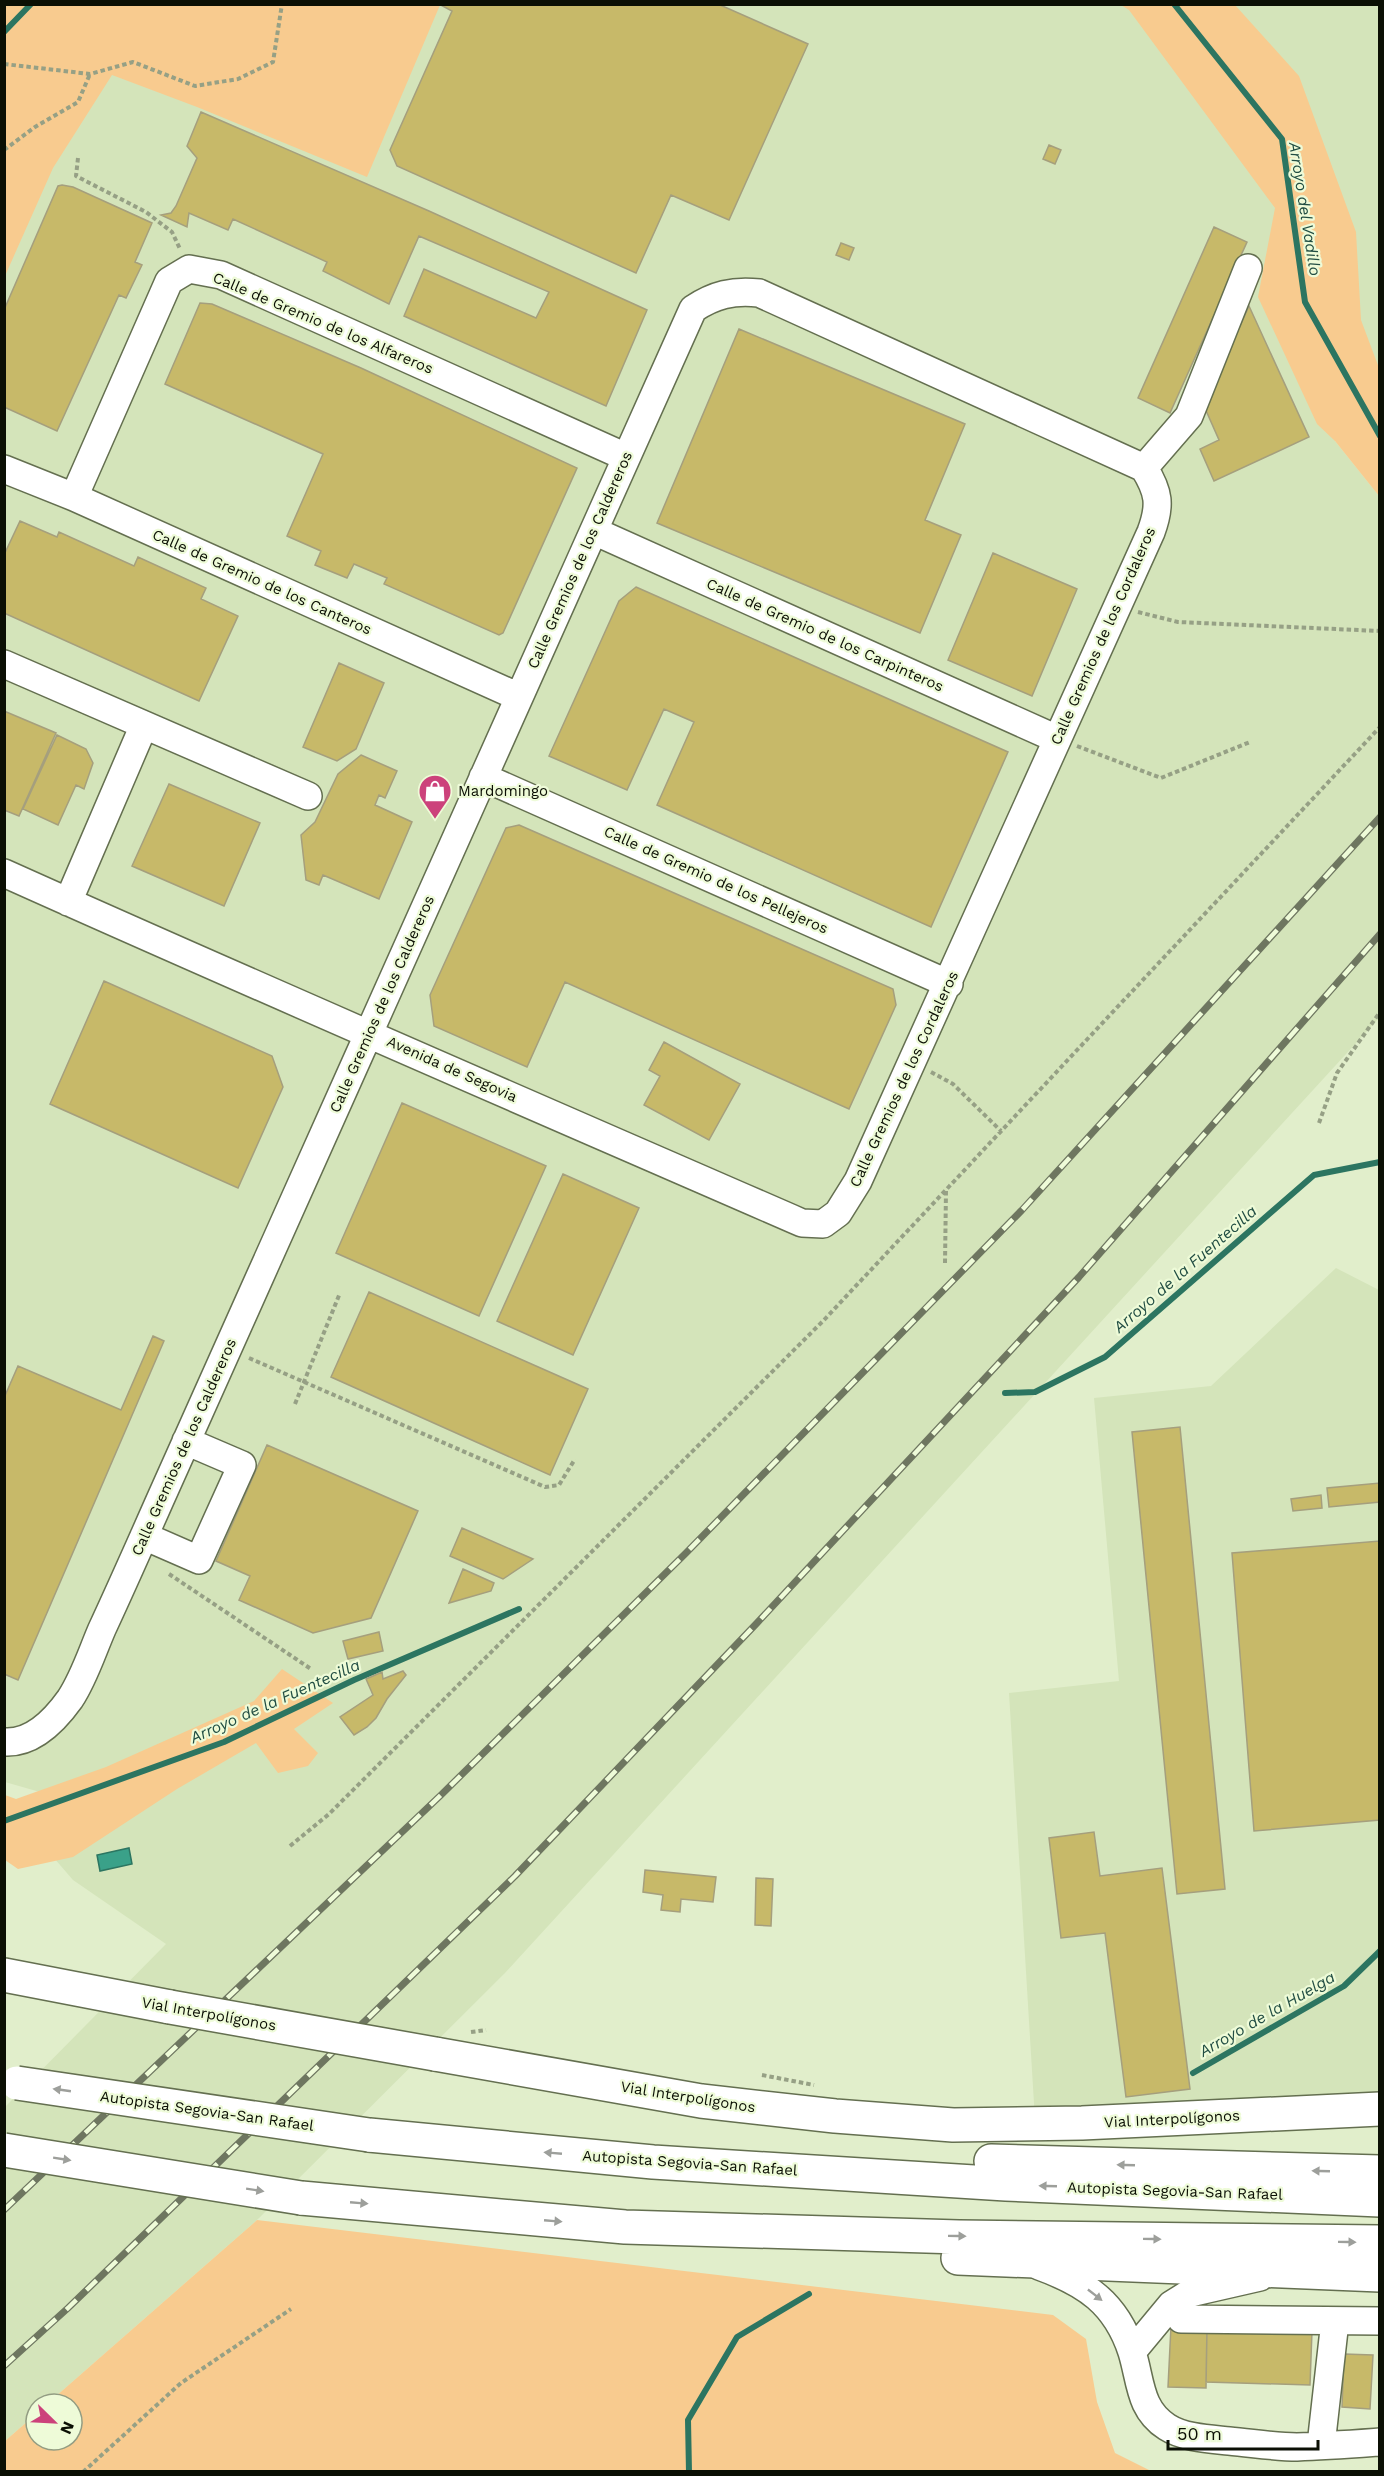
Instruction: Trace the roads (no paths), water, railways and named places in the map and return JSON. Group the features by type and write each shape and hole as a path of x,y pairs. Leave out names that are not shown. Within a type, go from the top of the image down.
{"main road":[{"name":"Vial Interpolígonos","path":"4,1975 170,2007 701,2101 835,2116 930,2123 1082,2123 1380,2109"},
{"name":"Autopista Segovia-San Rafael","path":"11,2082 369,2135 653,2162 1006,2184 1380,2200"},
{"path":"4,2150 301,2198 625,2227 850,2252 1279,2273 1380,2275"},
{"path":"653,2162 975,2160 1380,2172"},
{"path":"625,2227 959,2237 1380,2242"}],"street":[{"path":"1144,468 1189,416 1248,268"},
{"name":"Calle de Gremio de los Alfareros","path":"74,497 169,281 189,269 221,275 626,457"},
{"name":"Calle Gremios de los Caldereros","path":"4,1742 29,1737 46,1727 70,1698 693,309 708,299 725,293 741,291 759,293 1144,468"},
{"name":"Calle Gremios de los Cordaleros","path":"802,1223 823,1224 838,1213 858,1181 949,984 1157,516 1158,498 1153,482 1144,468"},
{"name":"Calle de Gremio de los Canteros","path":"4,469 74,497 519,697"},
{"name":"Calle de Gremio de los Carpinteros","path":"594,531 1058,739"},
{"path":"4,664 309,796"},
{"path":"68,902 144,725"},
{"name":"Calle de Gremio de los Pellejeros","path":"483,777 949,984"},
{"name":"Avenida de Segovia","path":"4,873 802,1223"},
{"path":"140,1545 199,1560 242,1465 186,1442"},
{"path":"1024,2261 1067,2276 1098,2296 1118,2319 1132,2352 1142,2398 1152,2414 1168,2428 1216,2440 1295,2447 1380,2442"},
{"path":"1132,2352 1171,2305 1190,2294 1279,2273"},
{"path":"1181,2319 1380,2321"},
{"path":"1322,2445 1335,2320"}],"water":[{"path":"129,1848 132,1864 100,1871 97,1855"}],"waterway":[{"name":"Arroyo del Vadillo","path":"4,32 31,4"},
{"name":"Arroyo del Vadillo","path":"1174,4 1282,139 1305,302 1380,436"},
{"name":"Arroyo de la Fuentecilla","path":"1005,1393 1035,1392 1105,1357 1314,1175 1380,1162"},
{"name":"Arroyo de la Fuentecilla","path":"4,1821 224,1742 354,1680 519,1609"},
{"name":"Arroyo de la Huelga","path":"1193,2073 1344,1986 1380,1951"},
{"name":"Arroyo de la Huelga","path":"689,2472 688,2420 737,2337 809,2294"}],"railway":[{"path":"4,2210 441,1795 686,1553 1022,1210 1380,817"},
{"path":"4,2366 68,2308 515,1876 757,1623 1079,1277 1380,934"}],"place":[{"name":"Mardomingo","path":"435,820"}]}
